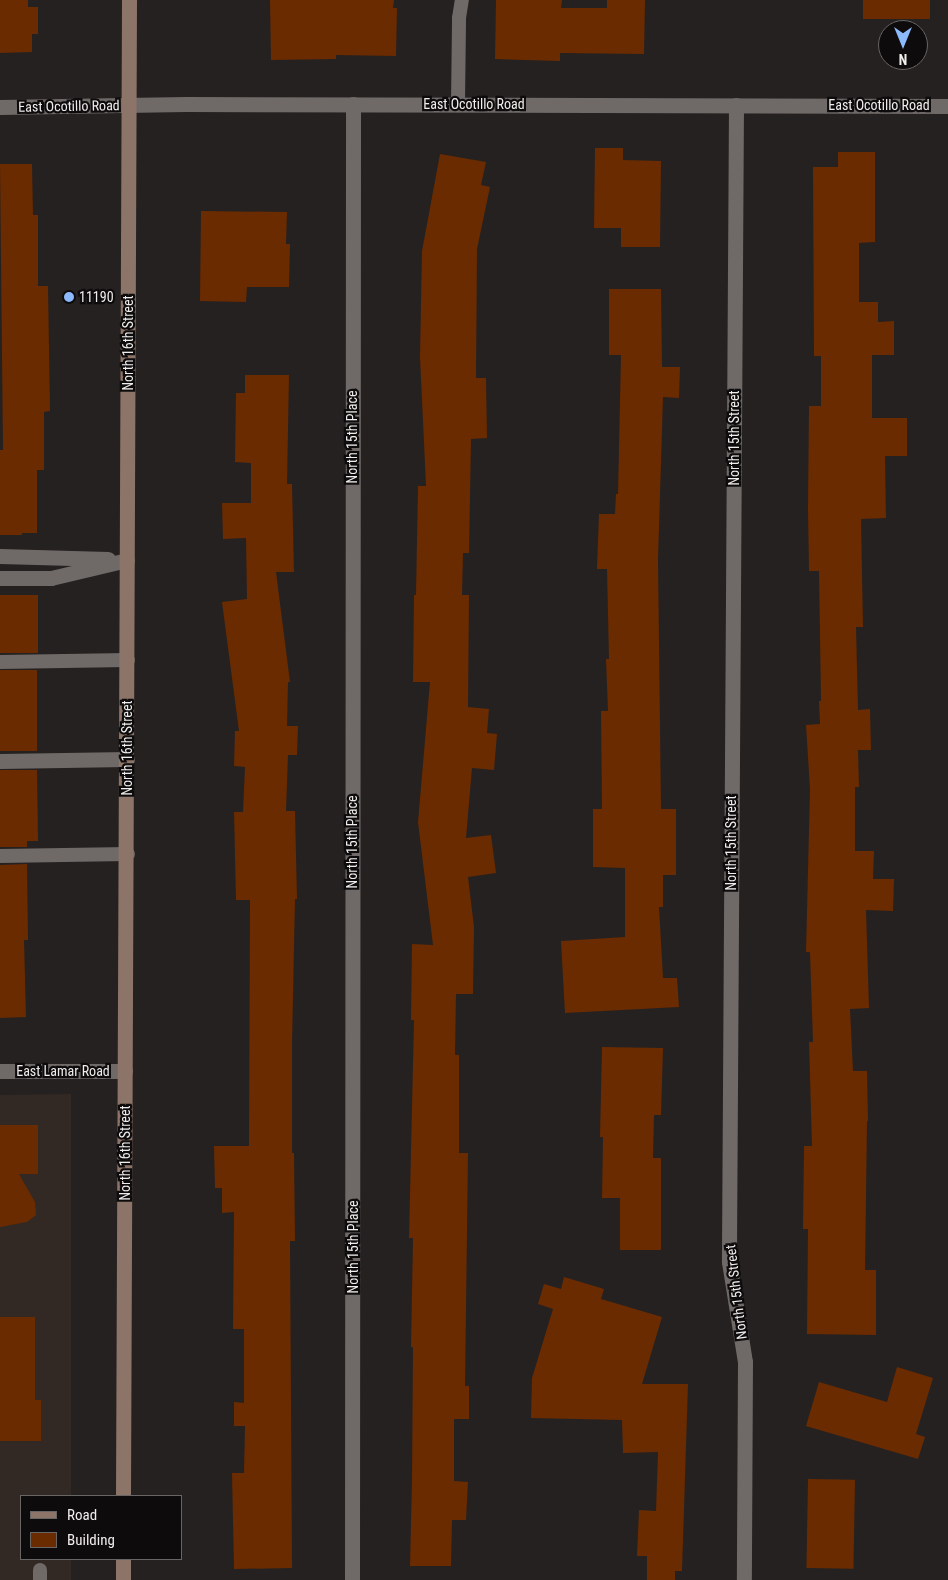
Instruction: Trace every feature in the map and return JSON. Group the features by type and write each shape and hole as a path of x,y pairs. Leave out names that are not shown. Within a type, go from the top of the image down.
{"main road":[{"name":"North 16th Street","path":"123,1495 128,854 129,0"},
{"path":"123,1560 123,1580"}],"street":[{"name":"East Ocotillo Road","path":"0,106 353,104 948,106"},
{"name":"North 15th Place","path":"352,1580 353,104"},
{"name":"North 15th Street","path":"736,105 729,1262 745,1362 744,1580"},
{"path":"0,556 48,556 127,560"},
{"path":"0,578 52,578 127,560"},
{"path":"0,761 127,760"},
{"name":"East Lamar Road","path":"0,1072 125,1071"}],"lane":[{"path":"458,104 459,18 462,0"},
{"path":"0,662 128,660"},
{"path":"0,856 128,854"}],"shaded area":[{"path":"71,1094 71,1495 20,1495 20,1560 71,1560 71,1580 0,1580 0,1095"}],"building":[{"path":"0,0 28,0 28,7 38,7 38,34 32,34 32,52 0,53"},
{"path":"270,0 394,0 393,8 397,8 396,56 336,55 336,59 271,60"},
{"path":"496,0 562,0 561,8 607,8 607,0 645,0 644,54 560,53 560,61 495,59"},
{"path":"863,0 930,0 930,19 863,19"},
{"path":"595,148 623,148 623,160 661,161 660,247 621,247 621,228 594,228"},
{"path":"838,152 875,152 875,242 859,243 859,302 878,302 878,322 894,321 894,355 872,355 872,418 907,418 907,456 885,456 886,518 861,519 863,627 856,627 858,710 870,709 871,750 858,750 859,787 855,787 855,851 874,851 873,879 894,879 893,911 866,910 869,1008 850,1009 853,1071 867,1071 868,1121 865,1270 876,1270 876,1335 807,1334 808,1229 803,1229 804,1146 812,1146 809,1042 813,1042 810,952 806,952 810,789 806,725 820,724 819,701 821,701 819,571 809,571 808,508 809,406 821,406 821,356 814,356 813,167 838,167"},
{"path":"440,154 486,162 481,185 490,187 477,249 476,378 486,378 487,438 471,439 469,553 463,553 462,595 469,595 468,707 489,709 487,733 497,734 494,770 472,768 466,838 491,835 496,873 468,877 474,927 473,994 456,994 455,1055 459,1055 459,1153 468,1153 465,1386 469,1386 469,1419 454,1419 454,1481 468,1482 466,1520 452,1520 451,1566 410,1566 413,1347 411,1347 413,1238 409,1238 414,1020 411,1020 412,944 433,945 418,822 430,682 413,682 414,595 416,595 418,486 426,486 420,357 422,251"},
{"path":"0,164 32,164 33,215 38,215 38,286 48,286 50,411 44,412 44,470 37,470 37,533 22,533 22,535 0,535 0,450 3,450"},
{"path":"201,211 287,212 286,244 290,244 289,287 247,287 246,302 200,301"},
{"path":"609,289 661,289 662,367 680,367 679,398 663,397 658,560 661,809 676,809 676,875 663,875 663,907 659,907 663,978 677,978 679,1007 565,1013 561,941 625,937 625,868 593,867 593,809 602,809 601,711 608,711 606,659 609,659 607,569 597,569 599,514 615,514 616,494 618,494 621,355 609,355"},
{"path":"245,375 289,375 287,484 292,484 294,572 276,572 290,682 288,682 287,726 298,726 297,755 288,755 286,811 295,811 297,899 295,899 292,1045 292,1153 294,1153 295,1241 290,1241 292,1568 234,1569 232,1473 244,1473 245,1426 234,1426 234,1402 244,1403 244,1329 233,1329 234,1212 222,1213 222,1188 215,1188 214,1146 249,1146 250,900 236,900 234,812 243,812 245,767 234,766 235,731 239,731 222,602 247,599 246,538 223,539 222,503 251,503 251,463 235,462 236,393 245,393"},
{"path":"0,595 38,595 38,653 0,653"},
{"path":"0,670 37,670 37,751 0,751"},
{"path":"0,770 37,770 38,841 27,841 27,847 0,847"},
{"path":"27,864 28,940 24,940 26,1017 0,1018 0,865"},
{"path":"602,1047 663,1048 661,1115 654,1115 653,1158 661,1158 661,1250 620,1250 620,1198 602,1198 603,1137 600,1137"},
{"path":"0,1125 38,1125 38,1174 19,1174 35,1202 36,1215 27,1222 0,1227"},
{"path":"564,1277 604,1289 601,1299 662,1317 642,1384 688,1384 682,1571 675,1571 675,1580 647,1580 647,1556 637,1556 639,1510 656,1511 658,1452 623,1453 622,1420 531,1418 532,1378 553,1309 538,1304 544,1284 561,1289"},
{"path":"0,1317 35,1317 35,1400 41,1400 41,1441 0,1441"},
{"path":"897,1367 933,1378 916,1434 925,1437 918,1459 806,1426 819,1382 887,1402"},
{"path":"808,1479 855,1480 853,1569 806,1568"}],"place":[{"name":"11190","path":"69,297"}]}
